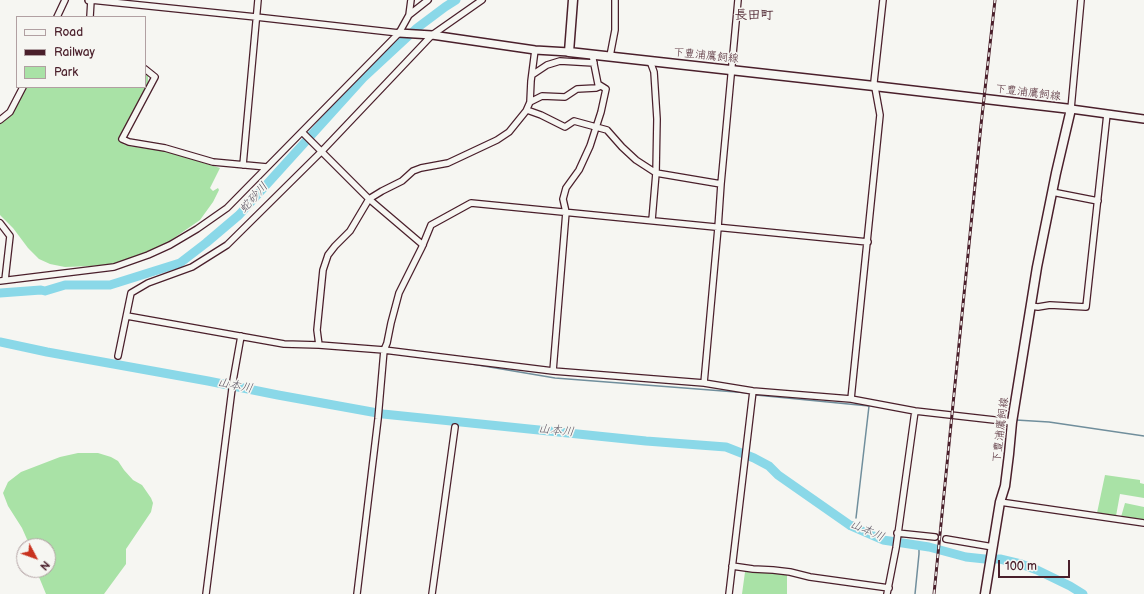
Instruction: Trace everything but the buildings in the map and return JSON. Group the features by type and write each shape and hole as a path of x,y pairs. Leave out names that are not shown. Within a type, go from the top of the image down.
{"main road":[{"path":"569,52 573,0"},
{"name":"下豊浦鷹飼線","path":"569,52 874,86 1071,110 1052,192 1030,306 1012,422 1005,486 1000,502 985,594"}],"street":[{"path":"57,16 65,0"},
{"path":"90,16 91,0 399,33 432,35 535,50 569,52 566,57 560,61 547,65 532,75"},
{"path":"243,165 258,0"},
{"path":"410,15 411,0"},
{"path":"0,223 10,236 3,281 114,267 148,255 170,245 197,229 227,208 399,33 410,15 428,0"},
{"path":"118,356 131,293 148,283 192,266 227,245 321,152 432,35 482,0"},
{"path":"610,56 614,30 615,0"},
{"path":"704,383 738,0"},
{"path":"851,399 880,115 874,86 883,0"},
{"path":"1081,0 1071,110 1144,119"},
{"path":"319,345 317,330 322,270 328,255 350,231 369,199 402,181 413,171 448,163 497,140 509,132 527,110 530,102 535,50"},
{"path":"553,371 566,212 563,199 566,188 579,170 590,146 601,112 606,89 598,84 592,54"},
{"path":"560,61 594,63"},
{"path":"650,61 654,72 657,119 656,173 652,220"},
{"path":"146,70 155,77 122,139 129,142 166,148 213,162 268,166"},
{"path":"530,102 542,96 565,97 577,89 596,88 601,86"},
{"path":"0,120 10,112 22,88"},
{"path":"527,110 565,127 574,121 607,130 636,160 656,173 721,184"},
{"path":"1030,306 1038,307 1050,305 1086,307 1107,114"},
{"path":"302,132 369,199 423,245"},
{"path":"1052,192 1098,201"},
{"path":"357,594 378,419 384,350 387,344 390,323 399,293 423,245 431,225 471,203 868,242"},
{"path":"127,316 284,344 384,350 553,371 704,383 752,391 851,399 916,411 1012,422"},
{"path":"206,594 233,381 241,336"},
{"path":"729,594 752,391"},
{"path":"887,594 896,548 916,411"},
{"path":"432,594 455,426"},
{"path":"1000,502 1144,523"},
{"path":"897,534 935,537"},
{"path":"946,539 992,550"},
{"path":"732,566 784,572 889,588"}],"green space":[{"path":"146,71 148,72 148,83 146,87"},
{"path":"24,88 146,88 122,135 123,144 165,151 220,168 210,188 213,191 218,188 219,190 213,202 200,220 148,256 117,264 65,267 50,264 39,259 0,215 0,122"},
{"path":"78,453 98,453 111,457 118,461 133,480 142,485 153,503 151,512 126,549 126,564 104,594 46,594 39,578 56,578 56,538 26,538 8,506 3,493 8,482 21,472 60,457"},
{"path":"1105,475 1140,480 1140,483 1144,484 1144,498 1120,494 1116,516 1097,513"},
{"path":"1125,503 1144,507 1144,521 1121,517"},
{"path":"745,572 787,575 787,594 742,594"}],"waterway":[{"name":"蛇砂川","path":"0,293 45,291 65,285 110,285 180,263 239,215 363,78 417,28 456,0"},
{"name":"山本川","path":"0,342 383,414 646,441 726,447 754,458 769,466 778,475 851,526 883,540 929,547 966,557 1000,559 1021,564 1037,570 1083,594"},
{"path":"454,361 555,378 749,393"},
{"path":"756,395 869,406 856,518"},
{"path":"931,410 944,412"},
{"path":"1016,420 1049,422 1144,436"},
{"name":"山本川","path":"851,526 853,522"},
{"path":"915,594 919,545"}],"tunnel":[{"path":"935,537 946,539"}],"railway":[{"path":"934,594 995,0"}],"district":[{"name":"長田町","path":"754,16"}]}
